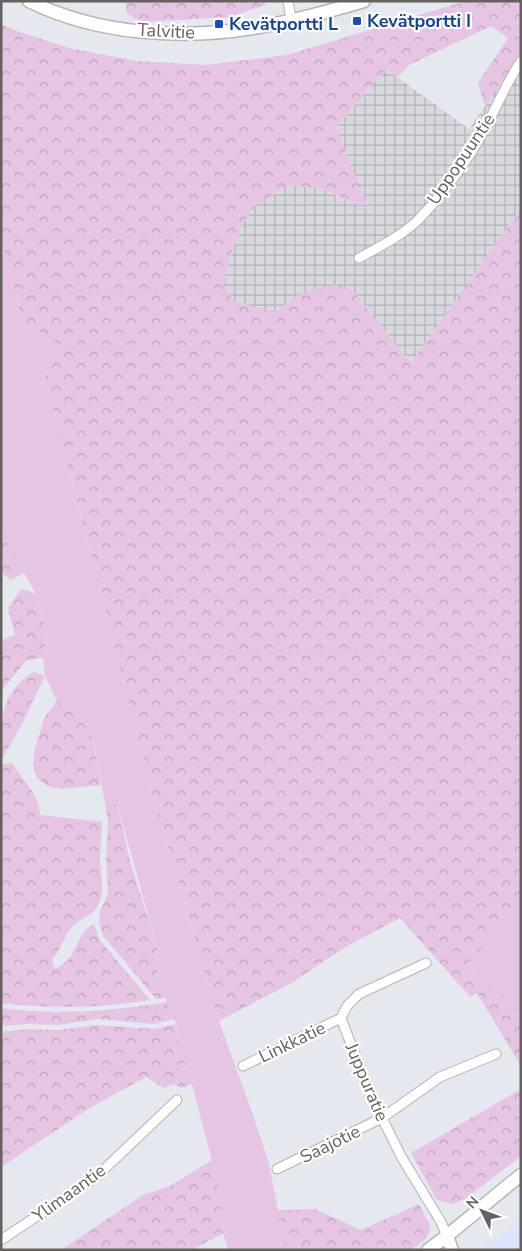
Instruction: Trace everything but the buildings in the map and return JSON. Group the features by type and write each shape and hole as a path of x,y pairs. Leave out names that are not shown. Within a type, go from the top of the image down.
{"street":[{"name":"Talvitie","path":"29,1 88,22 162,33 222,32 251,28 307,17 364,1"},
{"path":"288,1 291,20"},
{"name":"Uppopuuntie","path":"359,258 393,238 416,221 448,184 483,134 514,71 521,61"},
{"path":"341,1018 347,1006 359,994 426,963"},
{"name":"Linkkatie","path":"243,1066 341,1018"},
{"name":"Juppuratie","path":"341,1018 369,1092 402,1158 441,1222 447,1236"},
{"name":"Saajotie","path":"278,1169 382,1118 440,1077 496,1054"},
{"name":"Ylimaantie","path":"1,1240 96,1177 177,1100"},
{"path":"428,1250 521,1175"},
{"path":"447,1236 452,1250"}],"shaded area":[{"path":"521,54 521,208 411,363 352,290 299,295 276,311 250,306 231,298 224,284 231,254 243,223 255,206 290,185 322,189 358,205 336,127 386,69 469,129"},
{"path":"521,1221 521,1250 478,1250"}],"green space":[{"path":"125,1 265,1 266,5 230,17 145,22 135,19 127,13"},
{"path":"466,1 521,1 521,54 485,106 478,83 508,38 491,26 409,65 398,77 386,69 336,127 367,205 358,205 322,189 290,185 255,206 243,223 231,254 224,284 231,298 250,306 276,311 299,295 318,288 336,285 352,290 411,363 521,208 521,902 467,965 521,1012 521,1066 477,993 470,997 400,918 342,949 295,981 219,1021 154,799 45,377 62,347 22,320 1,238 1,24 69,48 136,61 206,65 287,55"},
{"path":"1,238 22,320 62,347 45,377 154,799 219,1021 268,1160 286,1250 228,1250 223,1233 219,1188 192,1084 178,1042 176,1024 166,1002 156,966 157,947 118,807 114,802 105,803 93,739 79,716 57,701 45,676 43,658 47,634 36,594 5,539 1,523"},
{"path":"1,523 5,539 24,573 11,580 1,572"},
{"path":"21,589 36,594 47,634 43,658 27,660 1,693 1,645 4,639 15,635 8,608"},
{"path":"33,672 45,676 21,726 3,757 1,757 2,719 8,698 22,680"},
{"path":"57,701 79,716 93,739 101,785 60,789 47,786 37,778 33,767 34,753 44,718"},
{"path":"12,763 37,800 40,815 102,822 101,898 93,912 71,928 52,960 54,969 68,959 83,934 94,924 99,939 150,1000 76,1007 1,1003 1,765"},
{"path":"114,802 118,807 130,861 157,947 156,966 166,998 156,999 104,937 99,923 100,911 108,890 106,859 108,821 105,803"},
{"path":"521,902 521,1012 467,965"},
{"path":"166,1002 174,1019 154,1024 97,1019 58,1025 27,1024 1,1026 1,1008 63,1012 105,1010"},
{"path":"176,1024 178,1042 192,1084 181,1088 174,1084 164,1088 146,1077 88,1109 1,1167 1,1032 27,1029 58,1030 97,1025 155,1029"},
{"path":"521,1089 521,1156 465,1199 453,1204 437,1200 411,1153"},
{"path":"212,1160 219,1188 223,1233 192,1250 61,1250 143,1195 170,1186"},
{"path":"419,1204 431,1228 426,1239 411,1250 286,1250 277,1210 315,1209 361,1230"}],"place":[{"name":"Kevätportti I","path":"357,21"},
{"name":"Kevätportti L","path":"219,24"}]}
